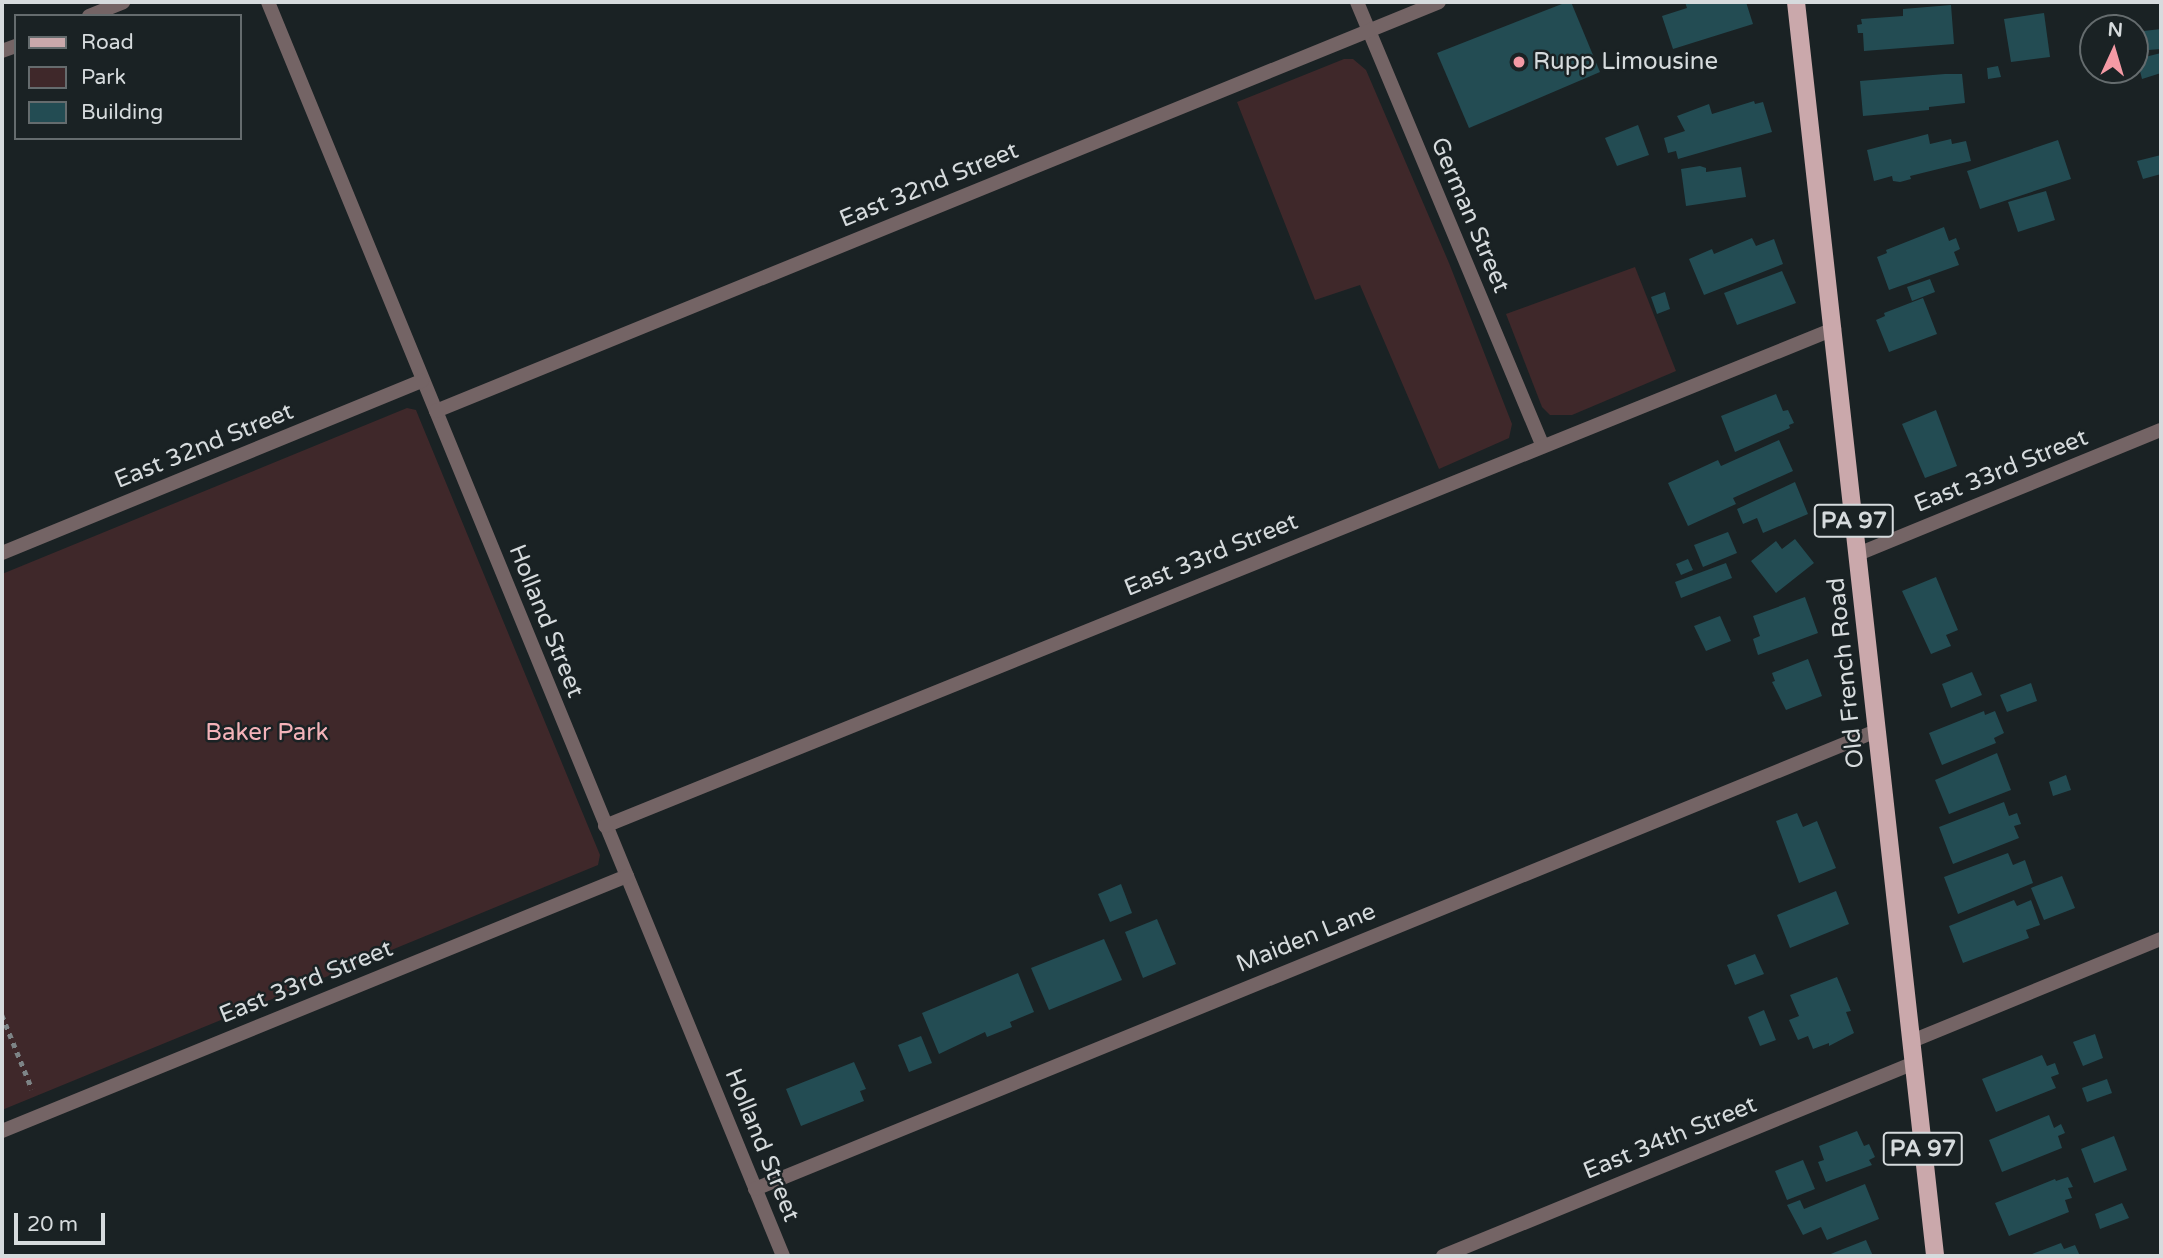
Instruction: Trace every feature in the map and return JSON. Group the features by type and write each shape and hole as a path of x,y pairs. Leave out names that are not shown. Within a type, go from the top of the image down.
{"main road":[{"name":"Old French Road","path":"1796,2 1934,1256"}],"street":[{"path":"94,14 122,2"},
{"name":"Holland Street","path":"268,2 783,1256"},
{"name":"German Street","path":"1357,2 1542,446"},
{"name":"East 32nd Street","path":"436,411 1439,2"},
{"name":"East 33rd Street","path":"606,826 1834,329"},
{"name":"East 32nd Street","path":"2,552 422,381"},
{"name":"East 33rd Street","path":"1858,554 2161,430"},
{"name":"Maiden Lane","path":"755,1189 1876,731"},
{"name":"East 33rd Street","path":"2,1131 627,876"},
{"path":"1912,1041 2161,939"},
{"name":"East 34th Street","path":"1443,1256 1914,1063"}],"path":[{"path":"2,1014 32,1089"}],"green space":[{"path":"1344,59 1353,59 1366,70 1449,263 1512,424 1509,438 1439,469 1360,285 1315,300 1237,102"},
{"path":"1635,267 1676,371 1572,415 1550,415 1542,407 1506,314"},
{"name":"Baker Park","path":"407,408 416,410 600,855 598,865 2,1110 2,574"}],"building":[{"name":"Rupp Limousine","path":"1571,2 1600,72 1469,128 1437,53"},
{"path":"1685,2 1746,2 1753,24 1673,49 1662,16 1687,8"},
{"path":"1951,5 1954,44 1864,51 1863,33 1858,33 1857,25 1862,24 1861,19 1903,16 1903,9"},
{"path":"2044,13 2050,57 2011,62 2004,19"},
{"path":"2161,29 2161,49 2149,50 2149,30"},
{"path":"2161,53 2161,73 2149,77 2149,56"},
{"path":"1998,66 2001,77 1988,79 1987,68"},
{"path":"1962,74 1965,103 1929,107 1929,110 1863,116 1860,81"},
{"path":"1754,101 1755,104 1763,102 1772,132 1678,159 1676,151 1668,153 1664,138 1685,131 1677,116 1709,104 1712,114"},
{"path":"1638,125 1649,155 1617,166 1605,138"},
{"path":"1928,134 1930,144 1951,139 1952,144 1966,141 1971,161 1910,176 1911,179 1900,182 1893,181 1892,176 1874,181 1867,150"},
{"path":"2058,140 2071,179 1980,209 1967,171"},
{"path":"2161,155 2161,174 2143,179 2137,161"},
{"path":"1700,166 1706,168 1706,172 1741,167 1746,197 1686,206 1681,169"},
{"path":"2046,191 2055,220 2018,232 2008,202"},
{"path":"1944,227 1949,241 1956,238 1960,249 1954,252 1959,265 1889,290 1877,257 1887,253 1886,250"},
{"path":"1752,238 1756,246 1774,239 1783,264 1704,295 1689,259 1712,249 1714,254"},
{"path":"1782,271 1796,303 1737,325 1724,293"},
{"path":"1930,279 1935,292 1912,301 1907,287"},
{"path":"1665,292 1670,309 1657,314 1651,297"},
{"path":"1923,298 1937,334 1889,352 1876,320 1885,316 1884,313"},
{"path":"1776,394 1783,411 1788,410 1794,423 1789,425 1790,428 1735,452 1721,416"},
{"path":"1936,410 1957,466 1925,478 1902,424"},
{"path":"1779,440 1793,471 1733,498 1736,504 1688,526 1668,483 1718,460 1721,466"},
{"path":"1795,482 1808,514 1763,533 1757,518 1743,524 1737,509"},
{"path":"1728,532 1737,553 1703,567 1694,545"},
{"path":"1795,539 1814,563 1776,593 1751,561 1776,541 1782,549"},
{"path":"1688,559 1693,570 1681,575 1676,564"},
{"path":"1726,563 1732,578 1681,598 1675,582"},
{"path":"1936,577 1958,630 1946,635 1951,646 1931,654 1902,591"},
{"path":"1805,597 1818,633 1758,655 1753,639 1760,636 1753,616"},
{"path":"1720,616 1731,641 1706,651 1694,626"},
{"path":"1808,659 1822,696 1786,710 1772,682 1775,681 1772,673"},
{"path":"1972,672 1982,695 1951,708 1942,684"},
{"path":"2031,683 2037,701 2007,712 2000,695"},
{"path":"1984,711 1985,715 1995,711 2004,733 1994,738 1996,743 1942,765 1929,733"},
{"path":"1997,753 2011,790 1949,814 1935,780"},
{"path":"2066,775 2071,790 2053,796 2049,782"},
{"path":"2004,802 2009,816 2017,813 2021,824 2014,826 2019,838 1953,864 1939,827"},
{"path":"1797,813 1803,827 1817,821 1836,868 1799,883 1776,821"},
{"path":"2008,853 2013,865 2025,860 2033,883 1958,914 1944,877"},
{"path":"2062,876 2075,908 2044,920 2031,888"},
{"path":"1121,884 1132,913 1110,922 1098,894"},
{"path":"1836,891 1849,924 1790,948 1777,915"},
{"path":"2014,900 2017,906 2031,900 2040,925 2026,930 2029,938 1963,963 1949,926"},
{"path":"1157,919 1176,964 1143,978 1125,932"},
{"path":"1104,939 1122,980 1049,1010 1031,968"},
{"path":"1755,954 1764,974 1735,985 1727,965"},
{"path":"1018,973 1034,1012 1010,1022 1012,1027 987,1037 985,1032 939,1054 922,1013"},
{"path":"1837,977 1851,1011 1846,1012 1854,1033 1829,1046 1829,1043 1813,1049 1808,1036 1798,1040 1789,1020 1799,1016 1790,995"},
{"path":"1764,1010 1776,1040 1760,1046 1748,1017"},
{"path":"2095,1034 2103,1058 2083,1066 2073,1042"},
{"path":"921,1036 932,1063 909,1072 898,1045"},
{"path":"2042,1055 2047,1066 2055,1063 2059,1074 2051,1077 2056,1088 1996,1112 1982,1079"},
{"path":"854,1062 866,1089 860,1091 864,1101 801,1126 786,1089"},
{"path":"2107,1079 2112,1093 2087,1102 2082,1088"},
{"path":"2049,1115 2054,1128 2061,1124 2065,1133 2058,1136 2062,1148 2002,1172 1989,1140"},
{"path":"1857,1131 1864,1146 1869,1144 1875,1157 1869,1160 1872,1165 1826,1182 1818,1162 1824,1160 1819,1146"},
{"path":"2114,1136 2127,1170 2094,1183 2081,1149"},
{"path":"1803,1160 1815,1189 1787,1200 1775,1171"},
{"path":"2068,1177 2073,1187 2068,1188 2072,1198 2065,1200 2069,1212 2009,1236 1995,1203 2055,1179 2056,1181"},
{"path":"1865,1184 1879,1219 1827,1240 1821,1227 1803,1235 1787,1205 1800,1200 1804,1209"},
{"path":"2122,1203 2129,1218 2100,1229 2095,1214"},
{"path":"1866,1240 1873,1256 1826,1256 1843,1249"},
{"path":"2061,1243 2064,1249 2075,1245 2080,1256 2027,1256"}],"place":[{"name":"Rupp Limousine","path":"1519,62"}]}
